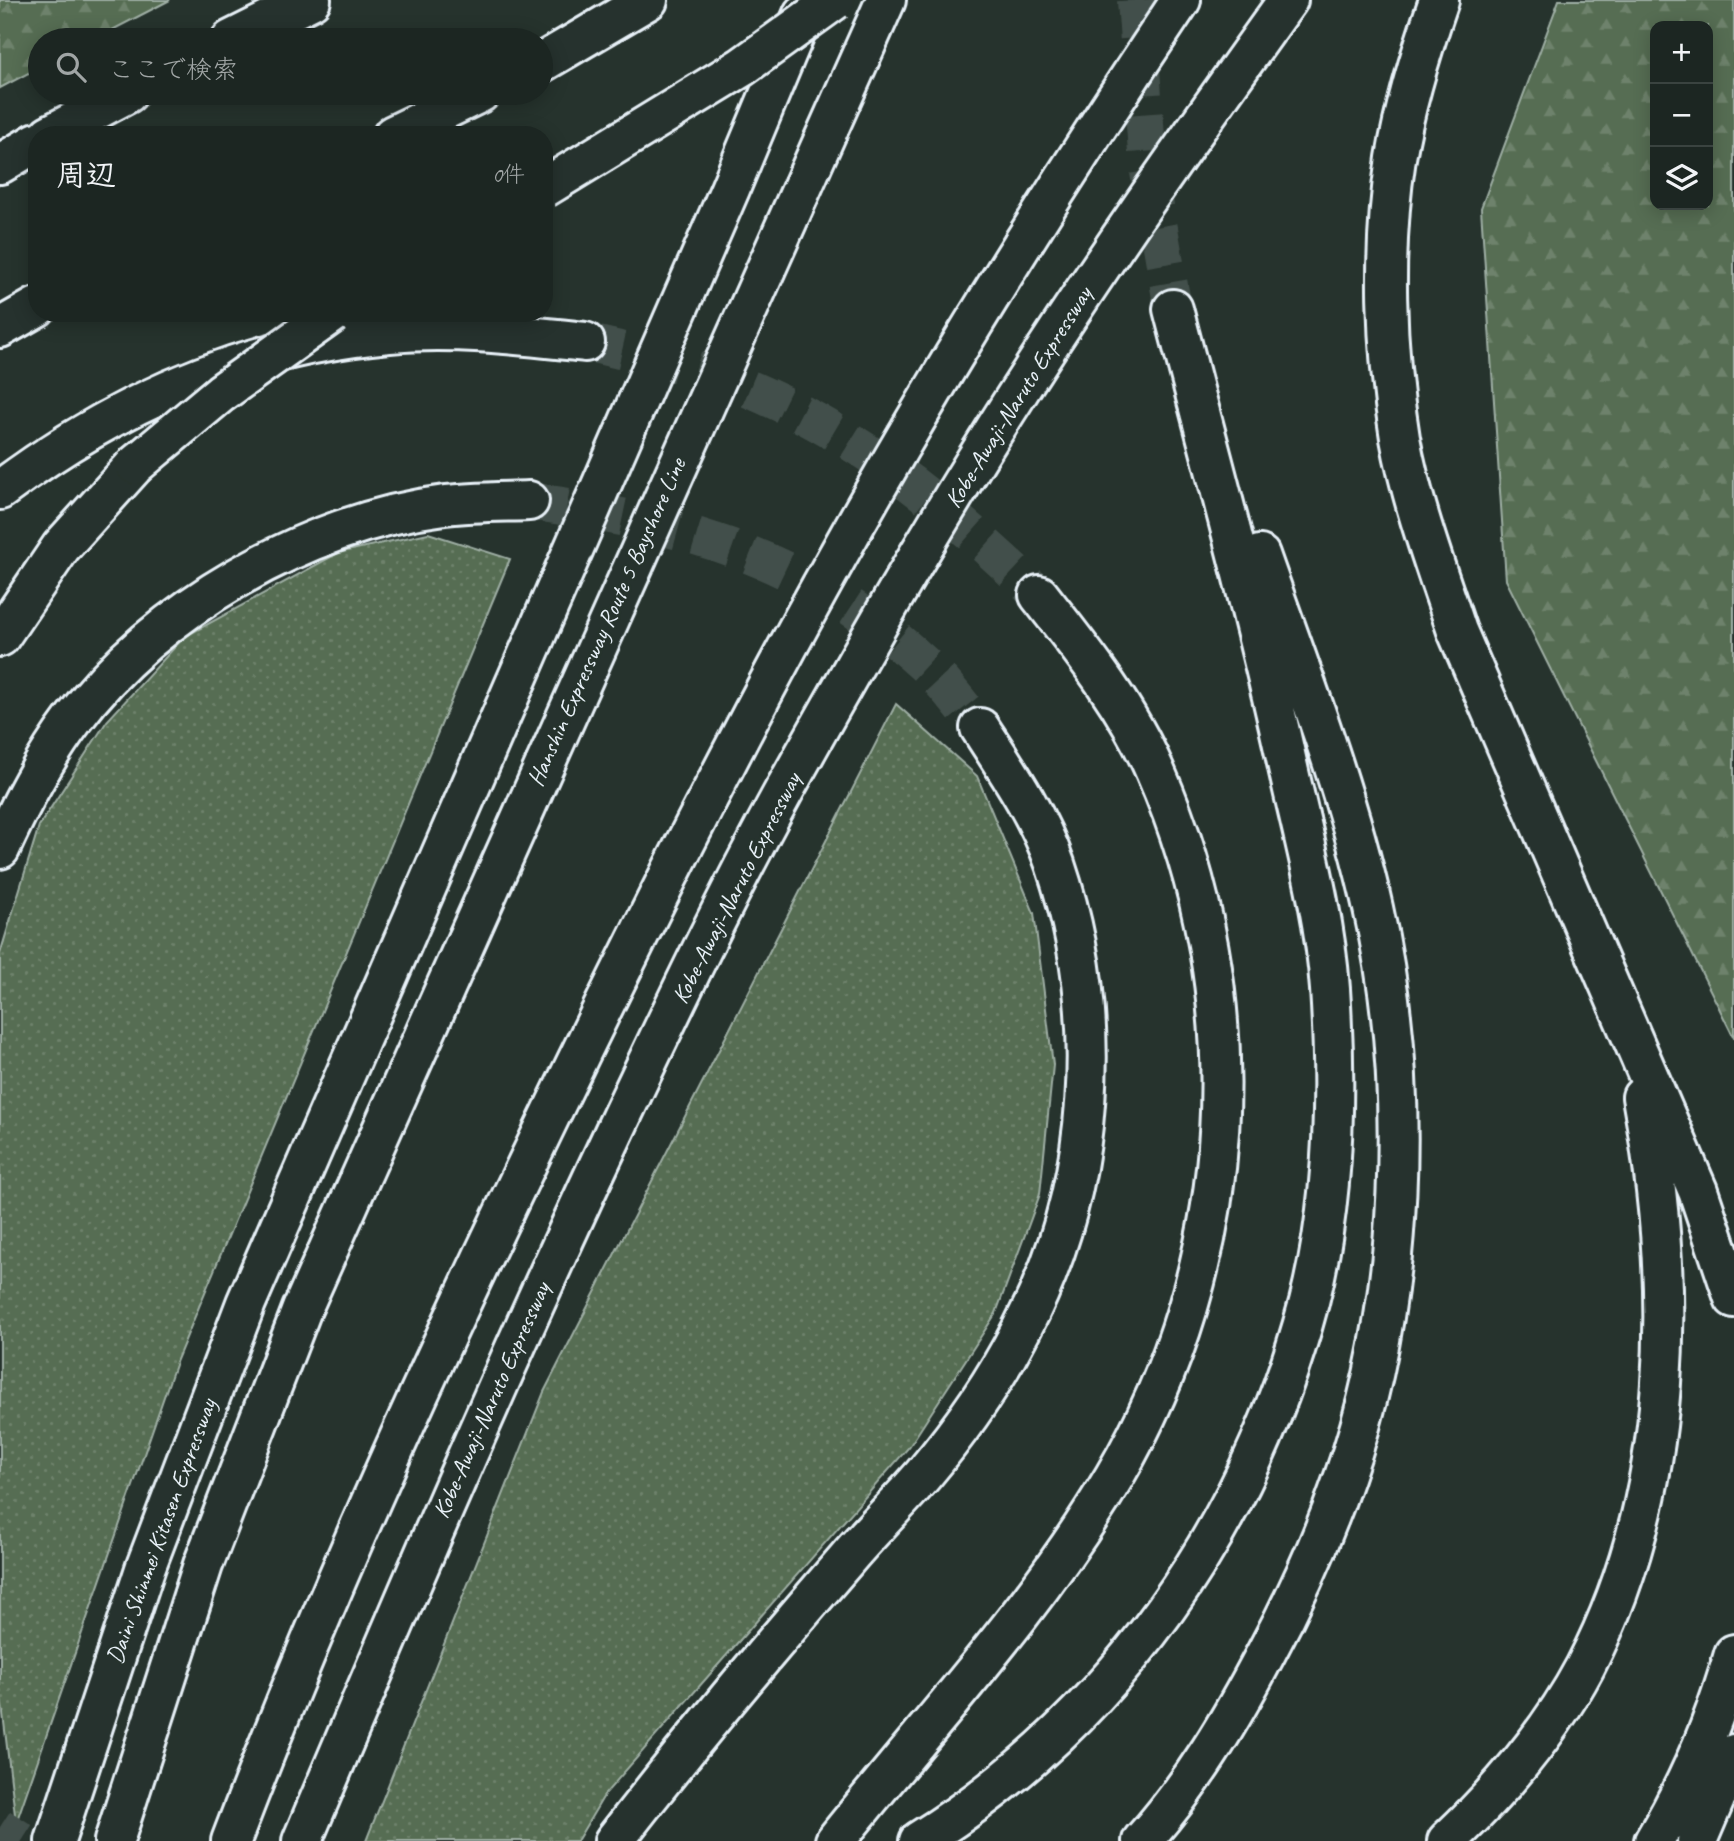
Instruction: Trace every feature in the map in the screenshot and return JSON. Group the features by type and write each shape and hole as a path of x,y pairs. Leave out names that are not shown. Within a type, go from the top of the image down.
{"highway":[{"path":"255,28 311,0"},
{"path":"553,56 648,0"},
{"name":"Daini Shinmei Kitasen Expressway","path":"55,1841 146,1566 246,1303 730,189 809,0"},
{"path":"553,182 742,67 835,0"},
{"name":"Hanshin Expressway Route 5 Bayshore Line","path":"114,1841 204,1565 302,1309 886,0"},
{"path":"231,1841 355,1540 482,1256 719,777 837,557 954,358 1087,139 1181,0"},
{"name":"Kobe-Awaji-Naruto Expressway","path":"302,1841 542,1284 661,1032 783,794 897,593 1012,401 1161,176 1288,0"},
{"path":"1438,0 1415,72 1396,159 1389,254 1389,345 1401,439 1427,540 1457,631 1698,1191 1733,1293"},
{"path":"64,126 105,105"},
{"path":"412,126 455,105"},
{"path":"0,154 28,142"},
{"path":"0,164 28,146"},
{"path":"919,1841 964,1813 1044,1749 1119,1673 1180,1593 1232,1504 1277,1405 1309,1300 1326,1210 1333,1136 1334,1069 1330,985 1315,888 1268,674 1173,309 1346,796 1374,911 1391,1023 1397,1136 1393,1246 1375,1362 1346,1474 1304,1581 1208,1758 1142,1841"},
{"path":"0,328 28,312"},
{"path":"0,637 61,547 135,465 221,393 320,322"},
{"path":"0,490 49,453 133,404 225,367 307,344 390,333 439,332 488,332 585,342"},
{"path":"0,849 28,787 74,719 134,653 205,598 283,552 366,522 444,505 529,500"},
{"path":"835,1841 946,1706 1054,1567 1114,1477 1159,1389 1194,1287 1215,1189 1223,1084 1216,981 1193,880 1155,770 1104,678 1039,595"},
{"path":"614,1841 697,1733 857,1547 924,1474 963,1422 1022,1329 1055,1250 1076,1173 1087,1090 1087,1013 1074,935 1055,863 1024,796 981,728"},
{"path":"1447,1841 1485,1805 1524,1759 1585,1667 1616,1598 1639,1522 1651,1460 1662,1377 1665,1311 1660,1218 1635,1060 1615,993"},
{"path":"1654,1841 1684,1790 1711,1727 1734,1654"},
{"path":"1697,1841 1734,1754"}],"green space":[{"path":"0,0 170,0 116,28 28,28 28,73 0,88"},
{"path":"1559,0 1734,0 1734,1038 1506,580 1481,208"},
{"path":"428,533 510,559 176,1362 16,1823 0,1688 0,954 39,826 107,721 184,637 338,553"},
{"path":"896,704 977,776 1034,913 1053,1065 1040,1194 996,1313 909,1447 605,1794 577,1841 366,1841 544,1392"}],"tunnel":[{"path":"1136,0 1148,166 1173,309"},
{"path":"585,342 713,375 795,410 871,455 906,480 940,506 1039,595"},
{"path":"529,501 639,521 690,534 740,551 788,572 835,597 880,627 932,671 980,728"},
{"path":"0,1827 22,1841"}]}
